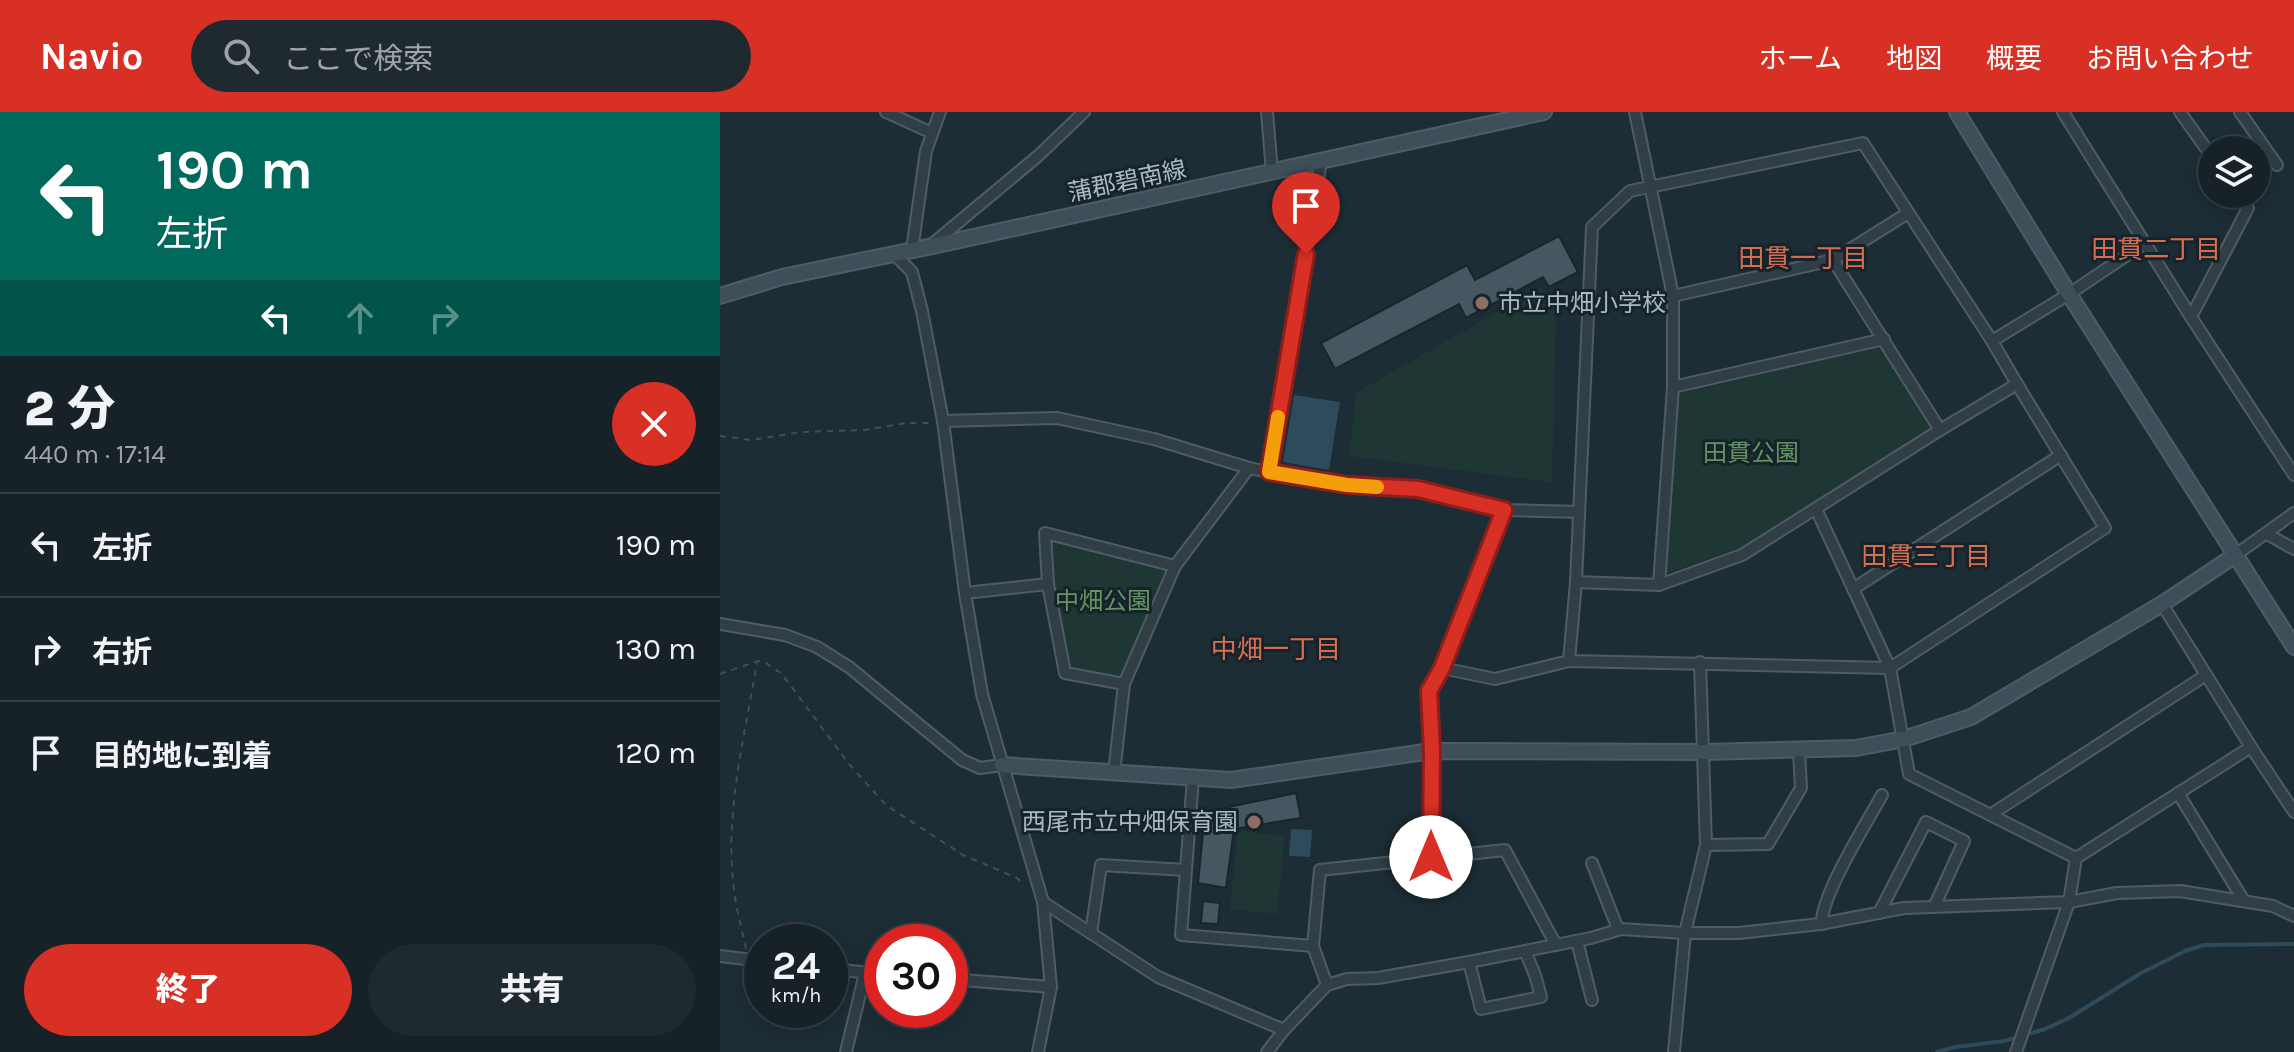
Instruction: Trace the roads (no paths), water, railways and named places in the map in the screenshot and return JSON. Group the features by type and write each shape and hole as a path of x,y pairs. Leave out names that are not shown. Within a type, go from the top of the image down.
{"street":[{"path":"886,112 932,133"},
{"path":"912,250 926,151 940,112"},
{"path":"928,247 1038,156 1084,112"},
{"path":"1267,112 1272,172"},
{"name":"蒲郡碧南線","path":"720,296 782,277 1544,112"},
{"path":"1635,112 1673,296 1673,387 1659,585"},
{"path":"1957,112 2294,647"},
{"path":"2063,112 2294,475"},
{"path":"2180,112 2198,137"},
{"path":"2240,112 2277,165"},
{"path":"1442,668 1495,679 1569,661 1890,668 2105,528 1992,341 1863,143 1630,191 1592,227 1576,582 1569,661"},
{"path":"1269,472 1321,161"},
{"path":"2191,317 2248,208"},
{"path":"1673,296 1833,260 1908,213"},
{"path":"1992,341 2145,243"},
{"path":"894,254 912,272 943,421 965,593 982,694 1043,902 1051,987 1038,1052"},
{"path":"1833,260 1940,430"},
{"path":"1673,387 1884,339"},
{"path":"1576,582 1659,585 1742,555 2017,384"},
{"path":"943,421 1057,418 1154,439 1269,472 1347,485 1418,489 1504,510 1579,512"},
{"path":"1853,589 2061,455"},
{"path":"1114,773 1124,684 1175,566 1249,468"},
{"path":"1816,509 1890,668 1909,774 2076,858"},
{"path":"1431,857 1429,691 1442,668 1504,510"},
{"path":"720,624 785,635 817,647 849,667 962,760 980,768 1002,765 1231,780 1432,751 1703,752 1856,748 1904,739 1971,717 2162,604 2294,513"},
{"path":"1124,684 1065,673 1048,584 1045,533 1175,566"},
{"path":"2267,534 2294,549"},
{"path":"965,593 1048,584"},
{"path":"2162,604 2294,812"},
{"path":"1674,1052 1685,933 1706,845 1700,662"},
{"path":"1990,815 2206,675"},
{"path":"2016,1052 2069,902 2076,858 2251,747"},
{"path":"1706,845 1768,844 1801,788 1799,751"},
{"path":"1193,778 1181,935 1313,946"},
{"path":"2178,793 2244,901"},
{"path":"1822,924 1821,914 1839,874 1882,795"},
{"path":"1879,913 1926,822 1964,841 1934,907"},
{"path":"1327,985 1313,946 1320,870 1505,850 1556,945"},
{"path":"1592,863 1618,929"},
{"path":"1091,933 1101,865 1186,870"},
{"path":"1267,1052 1327,985 1347,979 1378,978 1469,962 1577,941 1618,929 1739,933 1822,924 1904,908 2069,902 2117,893 2180,891 2273,906 2294,916"},
{"path":"1043,902 1158,977 1284,1030"},
{"path":"1577,941 1592,1000"},
{"path":"1469,962 1481,1009 1541,997 1525,951"},
{"path":"720,956 744,959"},
{"path":"846,1052 864,977"},
{"path":"968,980 1051,987"}],"water":[{"path":"1294,395 1340,402 1329,470 1283,462"},
{"path":"1291,829 1312,830 1310,857 1289,856"}],"waterway":[{"path":"1937,1052 2004,1041 2045,1029 2069,1018 2141,973 2204,945 2294,944"}],"place":[{"name":"市立中畑小学校","path":"1482,303"},
{"name":"西尾市立中畑保育園","path":"1254,822"}],"district":[{"name":"田貫二丁目","path":"2156,249"},
{"name":"田貫一丁目","path":"1803,258"},
{"name":"田貫三丁目","path":"1926,556"},
{"name":"中畑一丁目","path":"1276,649"}],"park label":[{"name":"田貫公園","path":"1751,453"},
{"name":"中畑公園","path":"1103,601"}]}
